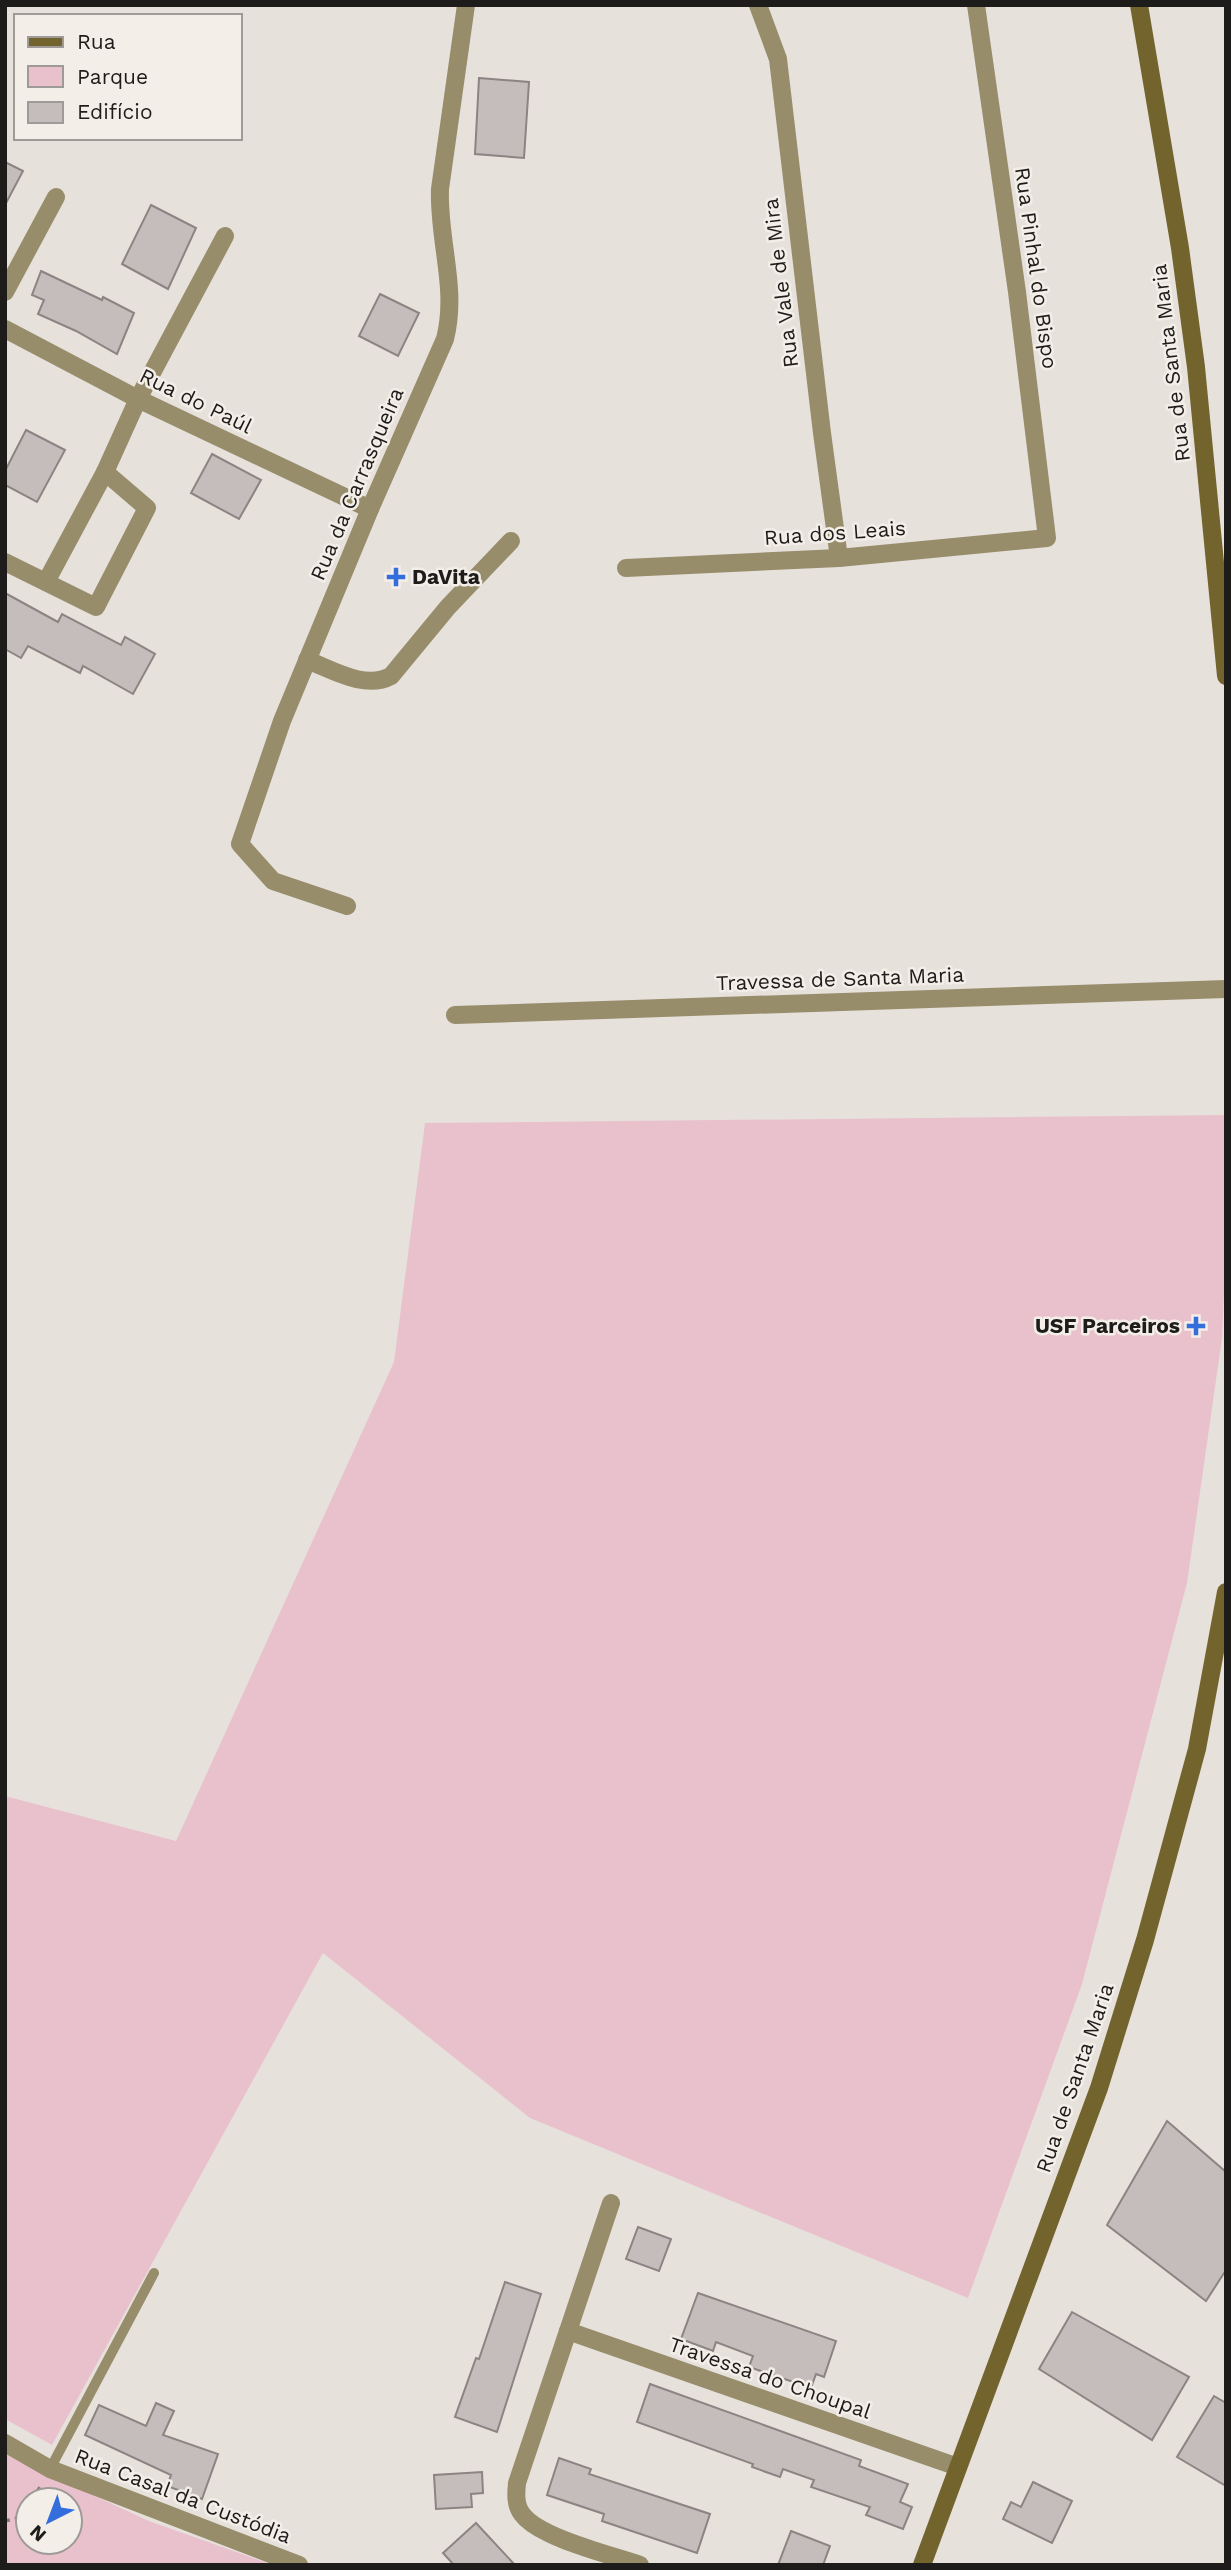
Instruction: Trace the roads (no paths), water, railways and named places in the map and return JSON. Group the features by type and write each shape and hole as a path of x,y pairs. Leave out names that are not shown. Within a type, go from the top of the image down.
{"street":[{"name":"Rua da Carrasqueira","path":"347,906 273,881 240,844 282,721 370,509 445,339 451,316 450,288 439,215 440,189 466,5"},
{"name":"Rua Vale de Mira","path":"758,5 778,59 839,558"},
{"name":"Rua Pinhal do Bispo","path":"976,5 1017,292 1047,538"},
{"name":"Rua de Santa Maria","path":"1139,5 1180,248 1196,367 1226,676"},
{"path":"5,292 56,197"},
{"path":"46,582 105,472 138,399 225,236"},
{"name":"Rua do Paúl","path":"5,329 138,399 370,509"},
{"path":"5,562 96,607 148,508 105,472"},
{"name":"Rua dos Leais","path":"626,568 839,558 1047,538"},
{"path":"307,660 368,683 380,683 391,676 448,607 511,541"},
{"name":"Travessa de Santa Maria","path":"455,1015 1226,989"},
{"name":"Rua de Santa Maria","path":"922,2565 1098,2088 1145,1940 1198,1749 1226,1592"},
{"path":"611,2203 517,2483 516,2500 521,2514 552,2535 640,2565"},
{"name":"Travessa do Choupal","path":"568,2331 958,2467"},
{"name":"Rua Casal da Custódia","path":"5,2443 50,2469 299,2565"}],"lane":[{"path":"50,2469 154,2273"}],"place":[{"name":"DaVita","path":"396,577"},
{"name":"USF Parceiros","path":"1196,1326"}]}
